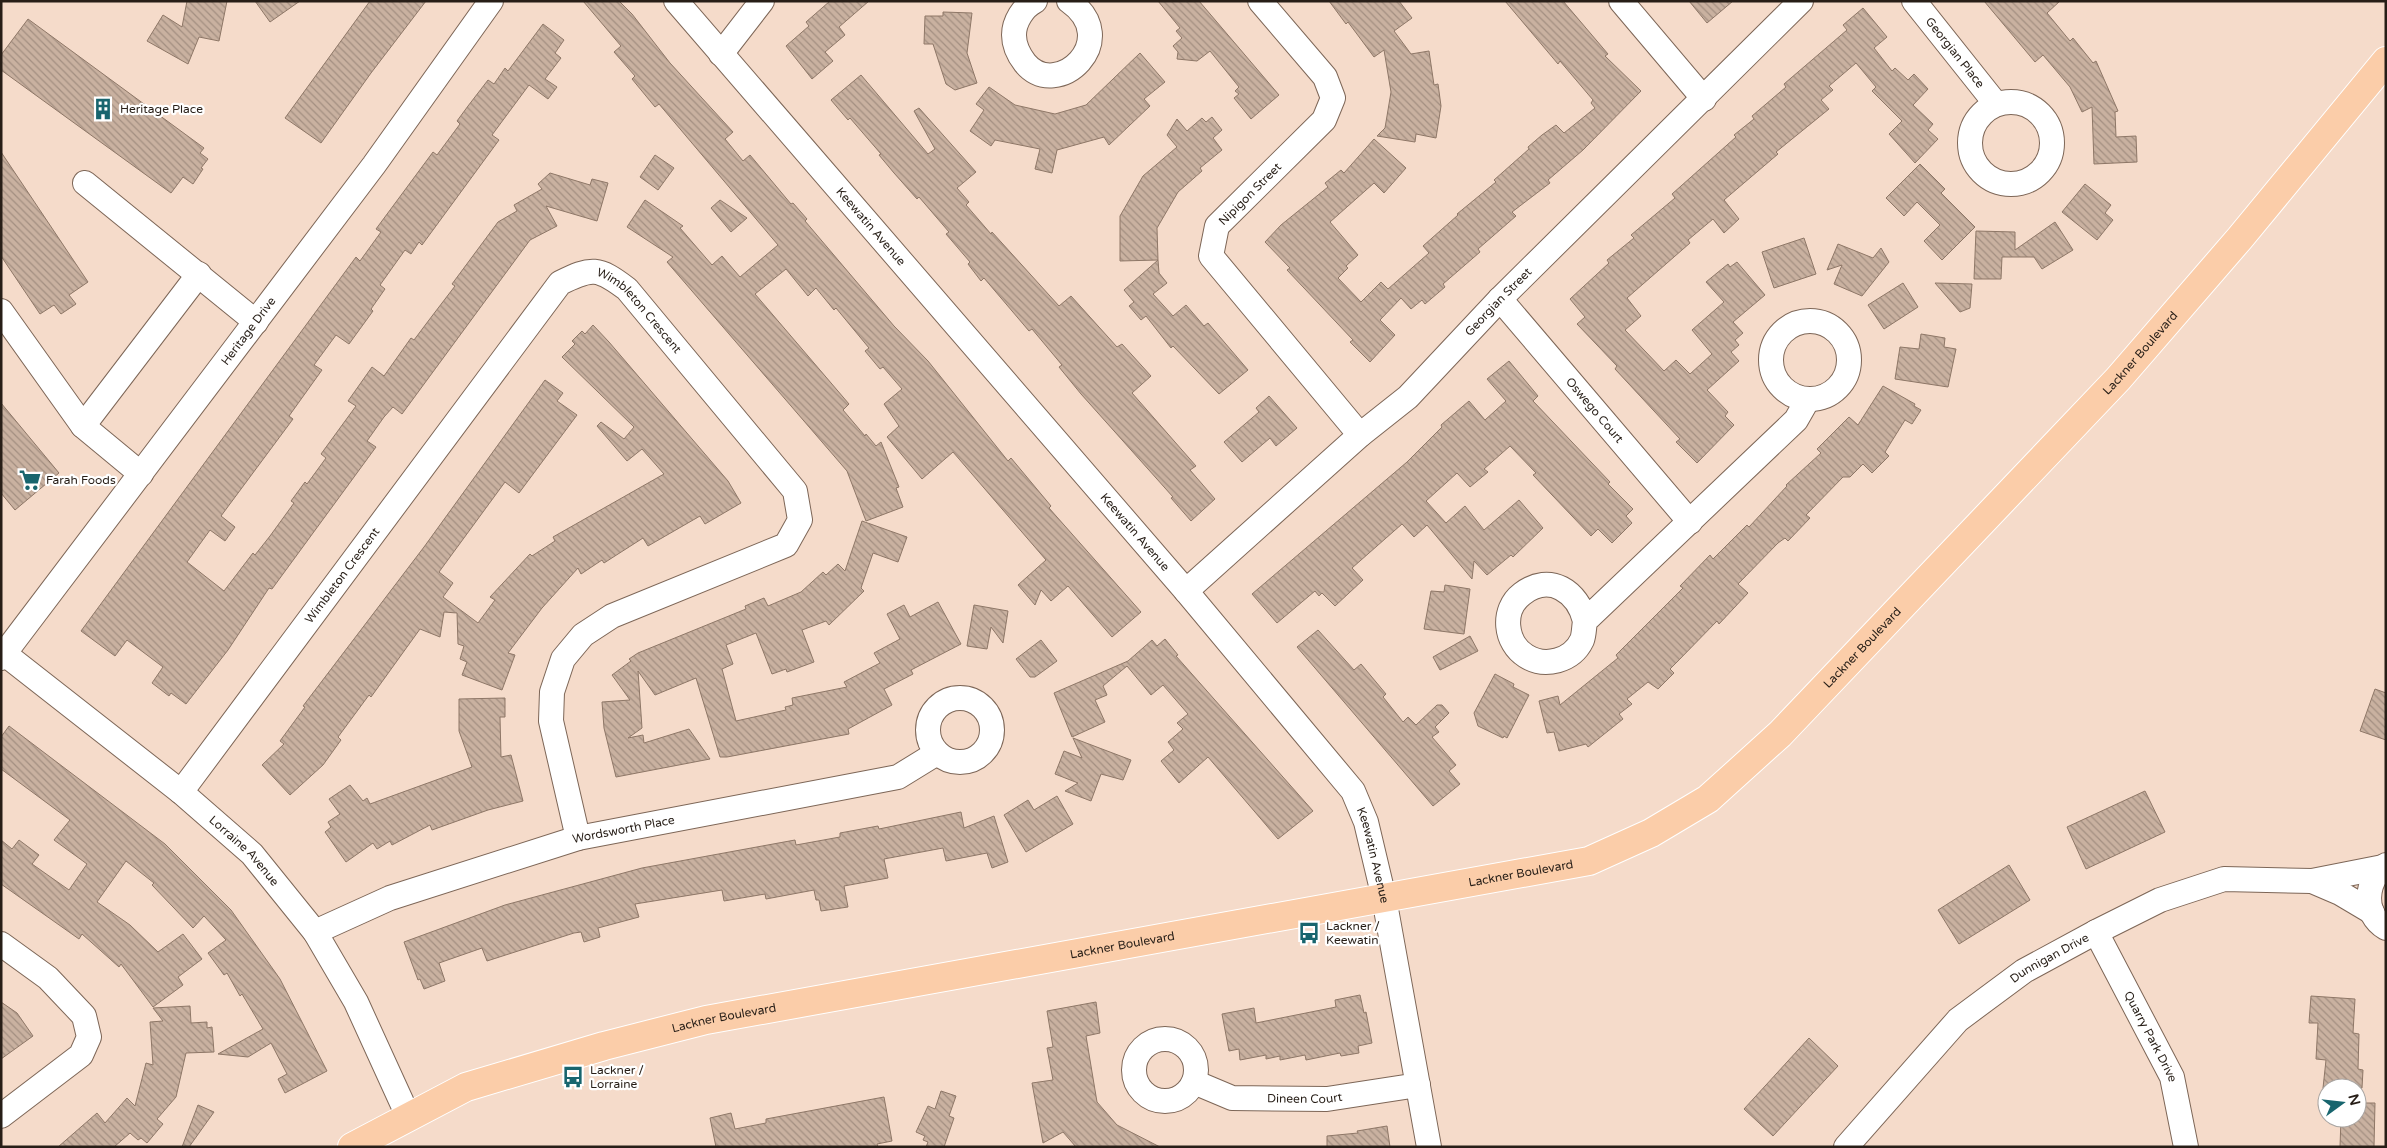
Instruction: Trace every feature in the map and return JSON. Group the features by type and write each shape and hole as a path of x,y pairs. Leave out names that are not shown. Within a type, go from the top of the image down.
{"main road":[{"name":"Lackner Boulevard","path":"352,1147 466,1087 604,1046 706,1020 1589,861 1651,834 1708,799 1780,734 2118,379 2240,238 2386,61"}],"street":[{"name":"Heritage Drive","path":"2,654 141,474 374,165 492,1"},
{"name":"Keewatin Avenue","path":"676,1 1186,591 1353,791 1366,822 1384,898 1429,1147"},
{"path":"721,54 762,1"},
{"path":"1035,1 1022,12 1014,29 1014,43 1019,56 1027,66 1038,72 1051,75 1066,72 1077,66 1088,50 1091,37 1089,24 1079,4"},
{"name":"Nipigon Street","path":"1260,1 1324,77 1333,98 1324,120 1217,226 1211,256 1360,435"},
{"path":"1621,1 1704,99"},
{"name":"Georgian Street","path":"1186,591 1360,435 1408,397 1500,299 1801,1"},
{"name":"Georgian Place","path":"1914,1 1977,77 1996,104"},
{"path":"86,183 256,322"},
{"name":"Wimbleton Crescent","path":"181,792 560,282 584,271 608,274 627,289 795,491 800,520 786,545 612,616 583,636 563,659 552,692 551,721 578,838"},
{"path":"83,426 199,274"},
{"name":"Oswego Court","path":"1500,299 1690,522"},
{"path":"1,311 83,426 141,474"},
{"path":"1585,621 1796,420 1808,399"},
{"name":"Lorraine Avenue","path":"2,654 181,792 252,854 315,932 356,1002 408,1116"},
{"name":"Wordsworth Place","path":"315,932 390,898 578,838 898,777 938,753"},
{"path":"2382,926 2369,900 2370,888 2375,876 2384,866"},
{"name":"Dunnigan Drive","path":"1846,1147 1958,1020 2024,971 2096,932 2160,900 2224,880 2312,881 2384,866"},
{"name":"Dunnigan Drive","path":"2312,881 2340,893 2382,926"},
{"name":"Quarry Park Drive","path":"2096,932 2172,1077 2186,1147"},
{"path":"1,944 48,978 84,1016 89,1037 80,1055 1,1116"},
{"name":"Dineen Court","path":"1194,1082 1232,1098 1279,1099 1327,1099 1418,1085"}],"building":[{"path":"187,1 227,1 219,41 199,37 188,64 147,41 163,15 182,27"},
{"path":"255,1 300,1 270,22"},
{"path":"370,1 426,1 321,143 285,118"},
{"path":"583,1 619,1 632,14 670,63 733,132 725,139 743,161 750,155 791,204 793,203 807,219 805,221 894,326 928,361 1008,461 1011,458 1051,506 1049,508 1141,612 1112,637 1068,586 1051,601 1041,590 1035,605 1018,585 1046,560 953,452 922,479 887,437 899,426 884,404 902,389 883,367 880,369 865,351 869,348 836,308 834,310 816,288 808,296 786,269 755,294 849,404 843,410 865,436 866,434 876,446 881,442 899,487 896,488 903,507 866,521 847,471 667,262 673,257 627,227 645,200 683,226 680,228 712,265 722,256 740,277 778,245 659,104 655,107 632,79 635,76 614,52 621,46"},
{"path":"830,1 869,1 839,27 845,35 825,52 833,61 812,79 786,46 809,26 806,22"},
{"path":"1158,1 1199,1 1279,95 1251,119 1234,98 1239,94 1235,91 1239,87 1210,51 1197,61 1177,59 1178,52 1173,46 1182,38 1176,31 1180,28"},
{"path":"1329,1 1399,1 1412,18 1394,31 1411,54 1429,51 1434,85 1438,84 1441,106 1436,138 1416,134 1415,142 1377,136 1385,128 1391,92 1384,50 1374,57 1348,22 1346,24"},
{"path":"1505,1 1563,1 1608,54 1605,56 1641,91 1583,150 1548,180 1550,183 1512,212 1516,216 1478,249 1480,252 1443,284 1445,287 1425,304 1422,300 1411,309 1401,298 1380,320 1395,335 1370,362 1350,342 1353,340 1287,270 1290,268 1265,242 1281,225 1328,187 1325,183 1341,170 1344,173 1374,139 1406,168 1384,193 1374,183 1330,222 1358,255 1346,266 1348,268 1338,278 1361,302 1381,282 1388,289 1429,253 1423,246 1457,214 1496,182 1494,180 1542,135 1556,125 1564,133 1595,108 1591,103 1593,100 1560,61 1558,64"},
{"path":"1689,1 1733,1 1707,23"},
{"path":"1984,1 2060,1 2047,13 2070,41 2073,38 2093,63 2096,61 2118,111 2115,112 2116,137 2136,136 2137,162 2094,164 2092,107 2082,112 2070,87 2043,55 2035,62"},
{"path":"1863,8 1887,37 1874,48 1892,71 1895,68 1908,80 1914,74 1928,89 1913,105 1933,124 1928,130 1938,139 1915,163 1889,134 1902,121 1872,91 1876,87 1856,63 1829,86 1833,90 1821,100 1829,109 1776,152 1778,154 1724,200 1739,219 1724,233 1713,219 1688,240 1690,243 1627,298 1641,316 1625,330 1664,371 1676,360 1690,374 1712,354 1692,330 1724,302 1706,282 1728,264 1730,267 1737,262 1765,295 1733,322 1743,333 1735,340 1739,345 1731,352 1739,361 1707,390 1728,412 1725,416 1734,425 1697,463 1676,442 1680,439 1615,369 1617,366 1577,324 1585,317 1570,299 1609,263 1607,260 1634,238 1631,235 1675,198 1672,194 1736,137 1734,135 1754,119 1752,116 1786,87 1784,84 1847,30 1843,25"},
{"path":"943,12 972,13 967,53 977,83 955,90 946,84 933,44 924,44 925,16 943,16"},
{"name":"Heritage Place","path":"28,19 204,148 200,153 208,159 193,184 183,177 171,193 1,70 1,55"},
{"path":"543,24 564,40 555,53 561,58 545,79 557,87 548,99 529,85 492,135 499,140 422,245 419,242 411,254 405,250 380,285 385,289 371,309 373,311 349,344 336,335 314,365 322,370 289,416 293,419 221,516 235,527 225,541 210,530 187,562 224,591 253,553 255,555 270,536 294,503 291,501 305,482 307,484 326,458 321,454 356,406 348,401 372,367 384,376 411,338 414,340 455,286 452,284 498,222 517,211 514,205 542,189 538,184 550,173 590,185 592,179 608,183 597,221 546,206 557,226 530,240 402,414 393,407 384,417 367,441 376,447 272,589 269,588 228,650 186,704 171,693 169,696 152,683 163,667 127,640 115,656 81,631 356,257 360,261 381,232 376,229 433,152 437,155 460,124 457,121 468,106 488,80 494,84 505,68 508,71"},
{"path":"1140,53 1165,82 1144,99 1150,106 1109,145 1104,137 1057,150 1052,173 1035,169 1040,149 995,140 991,146 970,131 984,110 976,104 989,87 1015,105 1055,114 1086,105"},
{"path":"861,75 928,154 935,149 914,111 919,108 976,172 957,188 969,202 966,205 991,234 992,232 1059,306 1071,296 1117,347 1122,344 1151,376 1132,393 1196,466 1190,470 1215,499 1191,521 1171,498 1173,497 1081,394 1059,367 1062,365 1032,329 1029,331 984,278 981,281 968,264 970,262 946,234 949,232 919,197 917,199 894,173 879,155 881,154 850,118 848,120 831,100"},
{"path":"1212,117 1222,130 1213,138 1222,150 1200,168 1202,171 1178,192 1157,228 1158,260 1120,261 1120,216 1143,176 1177,147 1167,135 1177,119 1187,131 1202,118 1206,122"},
{"path":"1,152 88,282 69,295 76,304 61,314 54,305 40,314 1,256"},
{"path":"655,155 674,168 658,190 640,177"},
{"path":"1920,164 1945,189 1941,193 1975,227 1942,260 1924,241 1940,225 1917,202 1904,216 1886,198"},
{"path":"2085,184 2111,205 2105,213 2113,220 2097,240 2062,212"},
{"path":"720,200 747,218 731,232 711,208"},
{"path":"2055,222 2073,250 2042,269 2034,257 2002,257 2001,279 1974,279 1976,231 2015,232 2015,250"},
{"path":"1804,238 1816,274 1774,288 1762,252"},
{"path":"1838,244 1873,258 1881,248 1889,262 1862,296 1834,284 1842,265 1827,270"},
{"path":"1158,260 1159,273 1167,283 1153,294 1173,316 1186,305 1204,326 1208,323 1248,370 1219,394 1173,346 1171,348 1146,316 1141,320 1129,306 1134,302 1124,290"},
{"path":"1903,283 1918,307 1884,329 1868,305"},
{"path":"1935,283 1972,284 1970,308 1960,312"},
{"path":"593,325 728,481 741,503 705,524 700,516 648,546 643,538 604,563 602,560 581,574 578,568 542,608 508,653 515,655 502,690 462,675 467,662 460,659 464,646 458,644 457,613 444,612 440,637 420,629 371,697 369,695 338,737 341,740 323,765 290,795 262,765 284,744 280,741 305,707 303,706 424,547 545,380 563,393 557,401 577,415 519,493 505,482 439,572 453,583 443,597 478,623 495,600 490,597 530,554 532,556 555,541 553,537 664,474 642,449 627,461 597,426 601,422 624,439 634,427 562,357 575,344 572,341 582,331 585,334"},
{"path":"1921,334 1945,338 1944,347 1956,349 1948,387 1895,379 1900,347 1919,349"},
{"path":"1509,361 1538,396 1533,401 1633,509 1626,516 1632,523 1612,543 1598,529 1591,536 1533,475 1536,473 1510,446 1484,469 1488,472 1470,487 1457,473 1426,501 1446,523 1465,506 1484,530 1519,500 1543,528 1513,557 1511,555 1487,575 1474,561 1472,579 1427,525 1414,537 1402,524 1352,568 1363,580 1335,606 1322,593 1319,596 1315,591 1277,623 1252,594 1407,462 1442,427 1441,425 1469,401 1485,420 1506,401 1487,379"},
{"path":"1883,386 1915,404 1914,406 1921,410 1912,424 1905,420 1885,452 1889,456 1872,473 1863,464 1850,477 1843,477 1806,515 1810,518 1788,541 1785,538 1778,543 1738,584 1748,593 1719,624 1717,621 1670,669 1674,673 1658,689 1648,682 1627,699 1632,704 1619,714 1623,719 1588,747 1586,744 1559,751 1554,732 1547,733 1539,701 1558,696 1560,705 1618,658 1616,655 1683,588 1680,586 1710,555 1713,559 1747,525 1749,527 1786,485 1821,453 1817,449 1849,417 1858,425"},
{"path":"1269,396 1297,428 1276,446 1270,438 1242,462 1224,442 1259,412 1256,408"},
{"path":"1,403 59,473 15,510 1,493"},
{"path":"862,521 907,537 898,562 873,553 861,588 864,591 829,625 826,621 802,630 814,662 787,672 786,669 772,674 756,633 726,645 733,664 722,669 736,721 786,710 785,707 793,705 792,698 847,687 844,682 880,663 874,653 900,639 887,614 904,605 910,617 938,602 961,644 911,670 913,674 884,689 892,705 848,729 849,734 727,757 720,757 696,678 655,695 638,671 642,728 628,738 643,735 644,743 689,729 710,759 616,777 604,728 602,702 630,700 612,675 631,661 629,659 638,653 746,609 745,606 764,598 768,606 801,592 823,572 826,575 838,564 845,571"},
{"path":"1445,585 1470,589 1464,634 1424,629 1431,591 1444,592"},
{"path":"974,605 1008,611 1003,643 991,627 987,649 967,646"},
{"path":"1318,630 1354,670 1361,664 1386,694 1383,697 1403,722 1408,717 1416,725 1437,705 1442,705 1449,713 1435,727 1439,732 1432,737 1456,765 1449,771 1460,784 1433,806 1297,647"},
{"path":"1470,636 1478,651 1440,670 1433,657"},
{"path":"1165,639 1178,655 1176,656 1313,811 1278,839 1208,757 1179,783 1161,761 1174,750 1168,742 1183,729 1177,723 1188,714 1163,685 1151,695 1127,666 1103,686 1107,695 1095,700 1105,722 1072,737 1054,693 1128,661 1152,640 1157,646"},
{"path":"1041,640 1057,661 1035,677 1030,677 1016,659"},
{"path":"1495,674 1514,684 1513,687 1529,695 1507,738 1504,736 1503,738 1478,726 1474,713"},
{"path":"2375,689 2386,693 2386,740 2360,731"},
{"path":"505,698 505,717 500,717 501,757 511,755 523,801 488,810 432,830 430,825 392,845 390,841 377,849 373,843 346,862 325,832 331,827 328,822 340,814 329,799 350,785 363,801 367,798 370,804 472,767 459,731 459,699"},
{"path":"9,726 165,844 231,910 280,979 327,1071 285,1093 278,1079 287,1074 271,1043 248,1057 218,1054 263,1029 242,994 240,996 227,973 224,975 208,953 226,940 204,916 193,928 152,885 154,883 126,861 97,902 130,925 158,952 183,934 202,959 178,977 183,985 153,1007 121,964 119,967 82,934 79,939 1,884 1,840 12,849 19,840 39,855 32,864 69,890 87,864 54,840 70,820 1,769 1,737"},
{"path":"1073,738 1131,760 1123,780 1101,774 1091,801 1065,791 1078,783 1055,774 1064,751 1082,758"},
{"path":"2145,791 2165,832 2086,869 2067,827"},
{"path":"1057,796 1073,824 1026,852 1004,815 1028,800 1034,810"},
{"path":"961,812 964,828 994,816 1008,862 992,868 987,853 946,861 943,848 884,859 888,878 844,886 848,907 821,911 819,900 816,900 814,890 766,899 765,894 724,901 722,890 635,904 639,917 598,928 600,937 584,942 581,932 574,933 487,961 482,948 439,963 445,981 424,989 420,979 418,980 404,942 505,905 642,868 795,840 796,845 840,837 840,833 878,826 879,829"},
{"path":"2009,865 2030,900 1959,944 1938,910"},
{"path":"1360,995 1364,1013 1366,1012 1372,1043 1358,1046 1359,1053 1341,1056 1340,1053 1306,1060 1305,1055 1280,1060 1280,1056 1266,1059 1266,1055 1240,1060 1239,1049 1229,1051 1222,1014 1254,1008 1256,1023 1336,1007 1335,1000"},
{"path":"2311,996 2355,999 2353,1033 2359,1034 2358,1069 2363,1070 2363,1078 2324,1078 2326,1060 2316,1059 2318,1023 2309,1023"},
{"path":"1,1002 17,1013 33,1036 1,1059"},
{"path":"1096,1002 1100,1033 1086,1036 1097,1102 1117,1125 1160,1147 1076,1147 1063,1132 1043,1143 1032,1083 1053,1080 1047,1048 1053,1047 1047,1011"},
{"path":"190,1006 191,1023 207,1022 207,1028 212,1027 214,1052 186,1053 176,1097 157,1119 163,1124 147,1143 141,1138 138,1140 130,1133 114,1147 58,1147 97,1113 105,1123 127,1098 135,1106 146,1063 153,1065 150,1022 163,1021 153,1008"},
{"path":"1809,1038 1838,1066 1773,1136 1744,1109"},
{"path":"941,1091 956,1096 949,1116 954,1118 944,1147 926,1147 928,1142 923,1140 925,1136 916,1132 928,1106 935,1109"},
{"path":"884,1097 892,1141 877,1144 878,1147 716,1147 710,1118 731,1113 735,1129 766,1123 766,1119"},
{"path":"2367,1103 2375,1103 2374,1147 2340,1147 2341,1128 2367,1128"},
{"path":"198,1105 214,1112 189,1147 182,1147"},
{"path":"1387,1126 1390,1147 1327,1147 1327,1136 1358,1133 1357,1131"}],"place":[{"name":"Heritage Place","path":"103,109"},
{"name":"Farah Foods","path":"30,480"},
{"name":"Lackner / Keewatin","path":"1309,933"},
{"name":"Lackner / Lorraine","path":"573,1077"}]}
